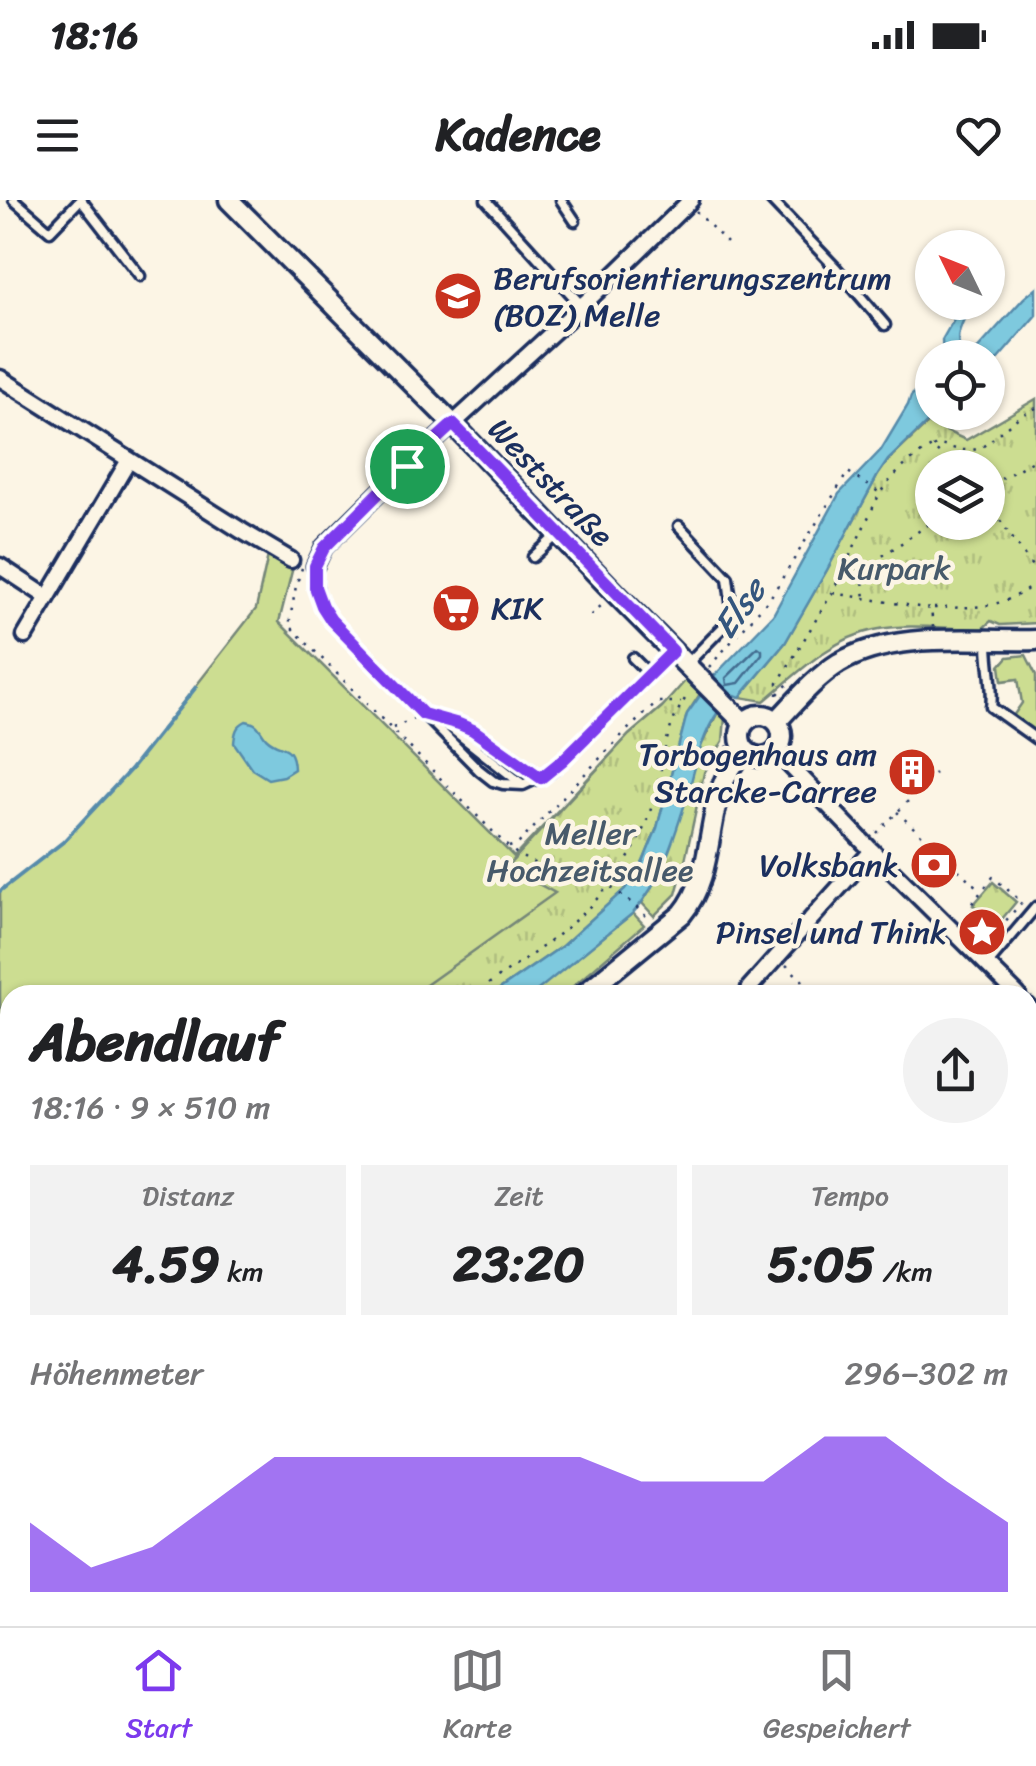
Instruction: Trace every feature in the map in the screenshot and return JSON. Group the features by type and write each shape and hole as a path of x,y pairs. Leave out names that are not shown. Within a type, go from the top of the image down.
{"street":[{"name":"Weststraße","path":"229,200 737,716"},
{"path":"0,378 303,563 324,548 690,201"},
{"path":"24,636 130,460"},
{"path":"0,566 48,597"},
{"path":"1008,985 869,848 782,745 782,732 789,716 824,673 856,654 891,644 934,640 1036,640"},
{"path":"782,745 764,757 745,751 739,740 737,716 789,716"},
{"path":"595,985 692,902 706,863 722,780 745,751"},
{"path":"753,985 869,848"}],"lane":[{"path":"14,200 50,232 81,200 140,276"},
{"path":"486,200 582,306"},
{"path":"562,200 575,221"},
{"path":"772,200 886,325"},
{"path":"407,466 428,487"},
{"path":"680,526 728,578 733,617 696,676"},
{"path":"534,557 558,534"},
{"path":"303,563 331,620 479,770 502,784 523,785 551,772 673,651"},
{"path":"988,642 991,707 1036,739"},
{"path":"633,658 649,674"},
{"path":"423,714 473,730 541,778"},
{"path":"439,719 523,785"},
{"path":"987,964 1034,909"}],"path":[{"path":"690,201 731,247"},
{"path":"782,745 791,740 792,730 777,696 778,683 832,592 880,493 908,463 932,447 938,444 959,450 982,448 1036,408"},
{"path":"932,447 935,450"},
{"path":"1005,477 1036,459"},
{"path":"486,985 573,923 610,886 633,852 653,804 672,719 696,676 770,598 848,472 880,493"},
{"path":"1005,527 1036,572"},
{"path":"862,570 915,534"},
{"path":"303,563 289,625 508,847 536,866 586,875 610,886 645,915"},
{"path":"845,565 862,570"},
{"path":"862,570 865,599"},
{"path":"832,592 931,608 967,608 1005,603 1036,583"},
{"path":"931,608 934,640"},
{"path":"508,847 518,844 658,702 682,702"},
{"path":"392,729 423,714"},
{"path":"724,754 737,716"},
{"path":"920,789 935,773"},
{"path":"869,848 910,798"},
{"path":"897,812 982,891"},
{"path":"1022,902 997,931 968,907 993,878 1034,909"},
{"path":"962,940 981,918"},
{"path":"777,957 807,985"}],"green space":[{"name":"Kurpark","path":"1036,399 1036,623 1000,625 991,621 982,629 874,630 829,649 764,701 740,697 785,643 888,461 921,430 944,430 966,440 983,430 1005,430 1005,417"},
{"path":"269,551 293,567 279,622 514,857 629,735 662,707 637,817 464,985 0,985 0,891 63,842 131,769 256,609"},
{"path":"1026,655 1036,675 1036,734 1013,716 1022,703 1018,679 1002,681 1000,666 1008,657"},
{"name":"Meller Hochzeitsallee","path":"686,680 700,694 687,714 657,828 643,862 625,889 562,946 505,985 426,985 555,893 507,867 629,735"},
{"path":"718,712 725,717 723,741 704,773 676,894 654,916 642,903 686,799 696,756"},
{"path":"993,882 1016,902 997,925 973,905"},
{"path":"633,913 644,925 575,985 543,985"}],"water":[{"path":"1036,288 1036,315 1005,351 1005,340 986,340 1005,320"},
{"path":"953,320 964,320 962,323 958,337 942,340"},
{"path":"915,392 915,430 919,430 878,475 785,643 740,697 735,695 712,722 671,845 643,901 544,985 505,985 562,946 625,889 643,862 657,828 687,714 714,676 773,615 839,494 881,450"},
{"path":"246,721 291,754 294,769 268,779 252,769 234,743 237,730"}],"waterway":[{"path":"0,891 63,842 131,769 196,687"}],"place":[{"name":"Berufsorientierungszentrum (BOZ) Melle","path":"458,296"},
{"name":"KIK","path":"456,608"},
{"name":"Torbogenhaus am Starcke-Carree","path":"912,772"},
{"name":"Volksbank","path":"934,865"},
{"name":"Pinsel und Think","path":"982,932"}],"route":[{"path":"453,424 673,651 541,778 473,730 423,714 322,606 315,587 315,566 324,548 407,466 453,424"}],"water label":[{"name":"Else","path":"739,608"}]}
